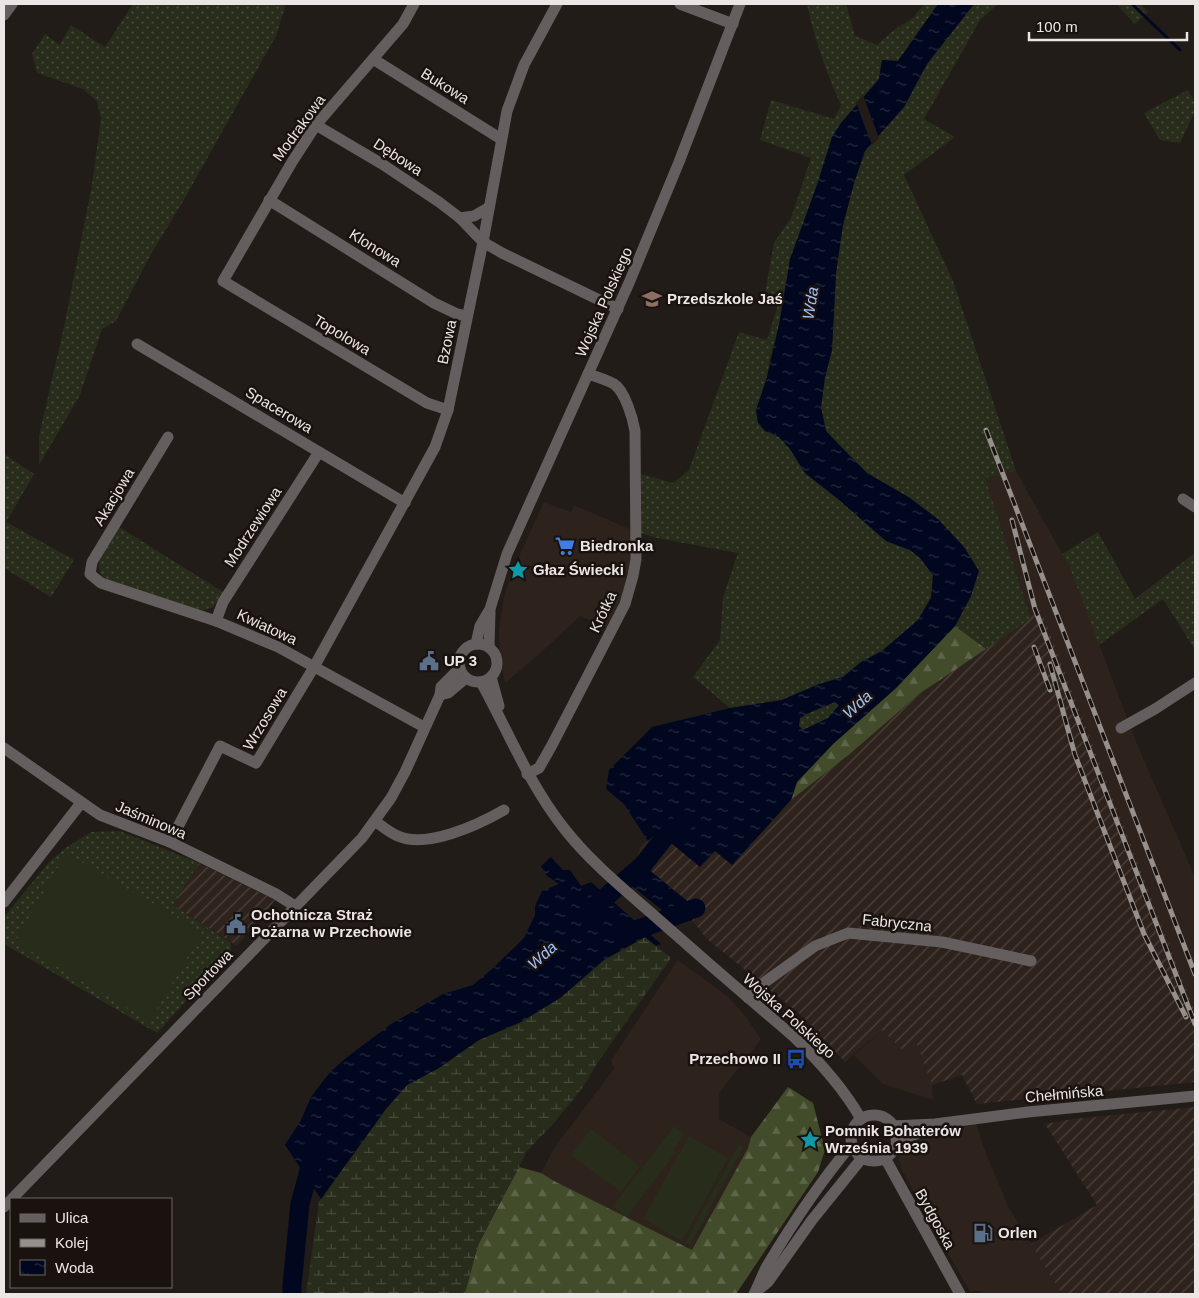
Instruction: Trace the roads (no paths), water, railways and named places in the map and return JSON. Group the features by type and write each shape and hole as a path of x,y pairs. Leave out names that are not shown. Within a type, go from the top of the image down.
{"street":[{"path":"4,15 12,4"},
{"name":"Modrakowa","path":"223,281 269,200 316,125 403,24 414,4"},
{"name":"Bzowa","path":"314,667 436,447 448,410 483,242 507,110 524,65 557,4"},
{"path":"680,4 733,24"},
{"name":"Wojska Polskiego","path":"476,644 480,626 490,609 507,554 618,309 673,177 740,4"},
{"name":"Bukowa","path":"373,59 501,139"},
{"name":"Dębowa","path":"316,125 382,164 460,218 483,242 618,309"},
{"name":"Klonowa","path":"269,200 434,303 457,314 467,316"},
{"path":"460,218 474,216 488,208"},
{"name":"Topolowa","path":"223,281 427,403 448,410"},
{"name":"Spacerowa","path":"137,344 405,503"},
{"name":"Krótka","path":"527,774 539,768 625,604 636,559 636,431 634,423 628,406 616,385 588,374"},
{"name":"Akacjowa","path":"90,574 92,562 168,437"},
{"name":"Modrzewiowa","path":"216,621 223,602 319,452"},
{"path":"1183,500 1195,507"},
{"name":"Kwiatowa","path":"90,574 101,583 216,621 278,647 424,727"},
{"name":"Wojska Polskiego","path":"489,647 490,609"},
{"path":"476,644 489,647 497,661 495,672 486,680 473,682 466,678 460,668 459,660 462,652 476,644"},
{"name":"Wrzosowa","path":"170,842 220,746 256,763 314,667"},
{"name":"Sportowa","path":"13,1198 362,838 391,798 405,772 440,695 441,687 460,668"},
{"path":"440,695 448,693 466,678"},
{"path":"486,680 527,774"},
{"path":"1121,728 1195,683"},
{"name":"Jaśminowa","path":"4,748 81,803 100,814 170,842 276,894 295,906"},
{"name":"Wojska Polskiego","path":"527,774 543,800 589,857 816,1058 852,1102 861,1119"},
{"path":"4,902 81,803"},
{"path":"375,822 398,836 419,841 460,831 504,810"},
{"name":"Fabryczna","path":"748,998 758,987 815,946 848,933 942,942 1031,961"},
{"name":"Chełmińska","path":"893,1126 936,1124 1028,1112 1195,1096"},
{"path":"875,1115 882,1117 893,1126 896,1140 890,1153 885,1158 870,1160 862,1158 856,1152 852,1144 852,1130 861,1119 875,1115"},
{"name":"Chełmińska","path":"896,1140 914,1135 936,1124"},
{"path":"755,1293 768,1264 803,1210 832,1168 852,1144"},
{"path":"755,1293 768,1282 812,1220 862,1158"},
{"name":"Bydgoska","path":"885,1158 960,1294"}],"water":[{"path":"938,4 974,4 927,64 904,107 865,151 843,225 836,273 832,350 825,377 821,407 826,431 844,450 867,473 910,498 939,520 964,547 979,571 971,596 955,626 896,688 833,744 797,782 791,800 732,865 715,851 700,867 658,832 648,841 624,804 606,789 609,770 652,727 730,708 782,700 819,684 843,677 861,662 882,651 918,620 931,598 933,575 920,558 910,550 886,541 805,473 790,449 779,437 765,431 758,423 756,410 767,377 779,325 790,259 832,137 841,123 879,79 882,60 898,61","holes":["835,702 839,705 828,718 803,730 799,726 800,718 811,712"]},
{"path":"551,857 563,870 570,870 581,886 591,882 661,944 656,946 645,937 604,960 560,998 521,1022 479,1040 439,1068 407,1085 386,1109 321,1199 285,1145 301,1120 311,1097 330,1072 391,1024 443,994 473,985 524,938 535,915 535,906 542,891 559,884 547,876 541,866"},
{"path":"637,860 699,911 692,920 679,924 621,877"}],"waterway":[{"path":"1132,4 1180,50"},
{"name":"Wda","path":"587,913 643,865 664,838 684,822"},
{"path":"619,931 631,932 696,908"},
{"name":"Wda","path":"292,1294 300,1204 315,1153"}],"railway":[{"path":"986,430 1195,974"},
{"path":"1012,520 1035,609 1195,1024"},
{"path":"1034,647 1050,690"},
{"path":"1050,664 1075,755 1144,934 1186,1017"}],"place":[{"name":"Przedszkole Jaś","path":"652,299"},
{"name":"Biedronka","path":"565,546"},
{"name":"Głaz Świecki","path":"518,570"},
{"name":"UP 3","path":"429,661"},
{"name":"Ochotnicza Straż Pożarna w Przechowie","path":"236,924"},
{"name":"Przechowo II","path":"796,1059"},
{"name":"Pomnik Bohaterów Września 1939","path":"810,1140"},
{"name":"Orlen","path":"983,1233"}]}
